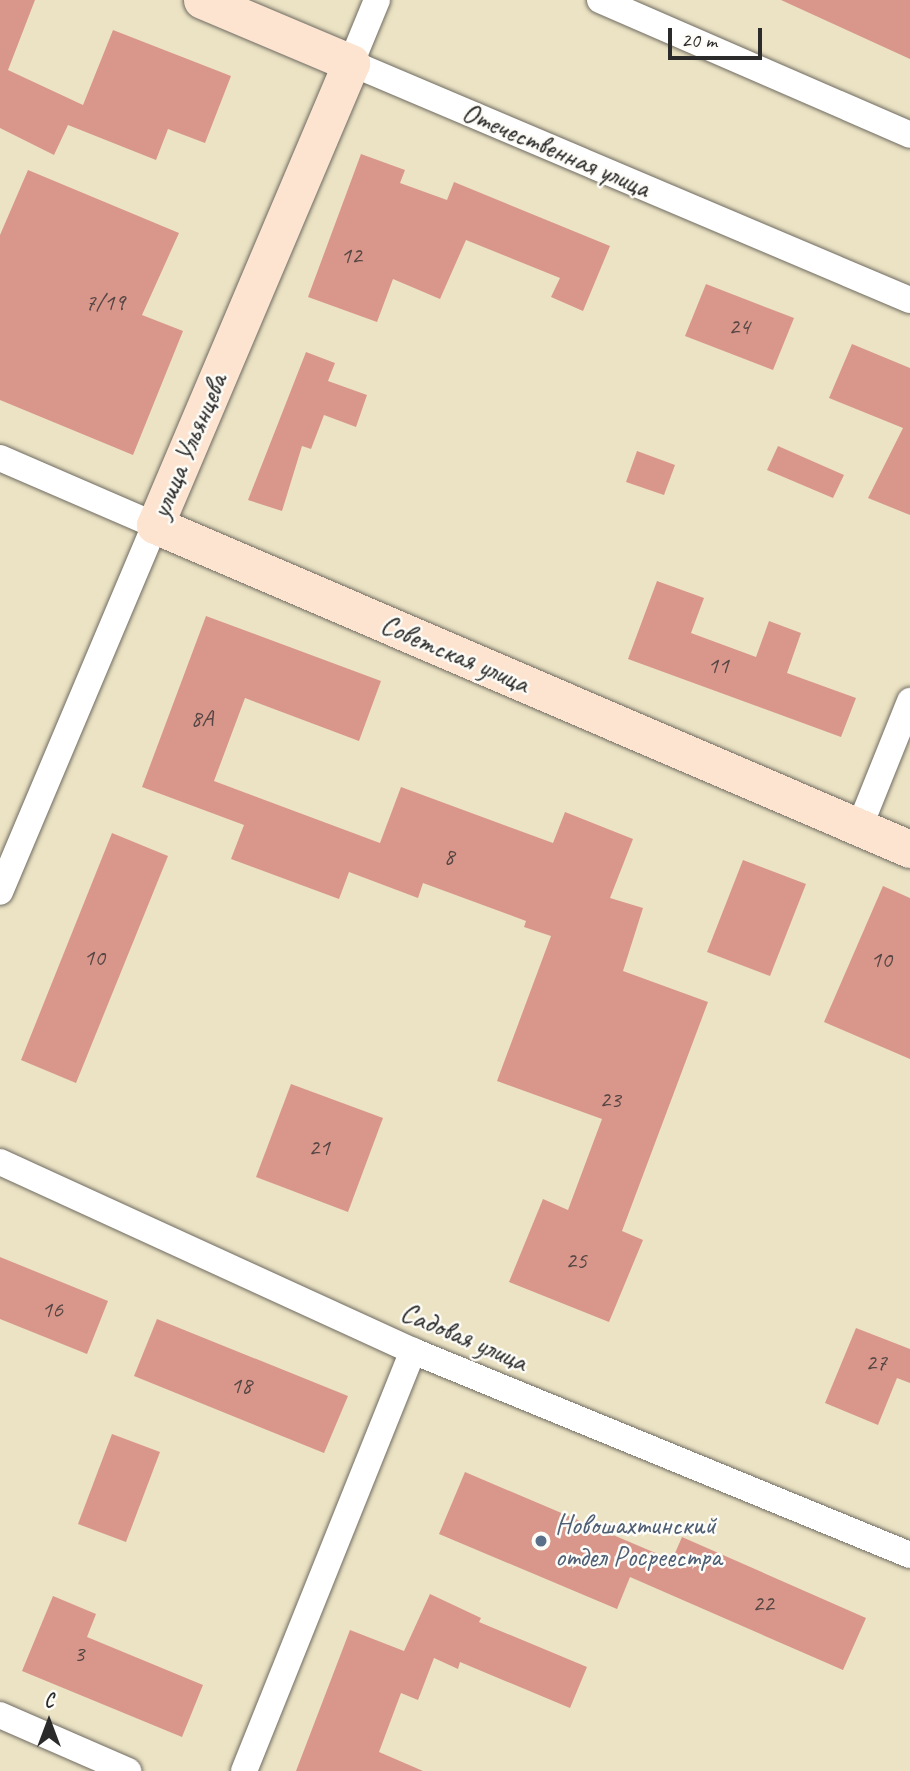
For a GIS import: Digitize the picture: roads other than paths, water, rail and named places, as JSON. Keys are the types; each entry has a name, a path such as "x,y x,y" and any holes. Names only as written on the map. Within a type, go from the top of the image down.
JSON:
{"street":[{"name":"Отечественная улица","path":"202,0 910,300"},
{"name":"улица Ульянцева","path":"0,892 377,0"},
{"path":"600,0 910,135"},
{"name":"Советская улица","path":"0,458 910,849"},
{"path":"859,828 910,701"},
{"name":"Садовая улица","path":"0,1162 413,1351 910,1555"},
{"path":"244,1771 413,1351"},
{"path":"0,1715 128,1771"}],"place":[{"name":"Новошахтинский отдел Росреестра","path":"541,1541"}]}
